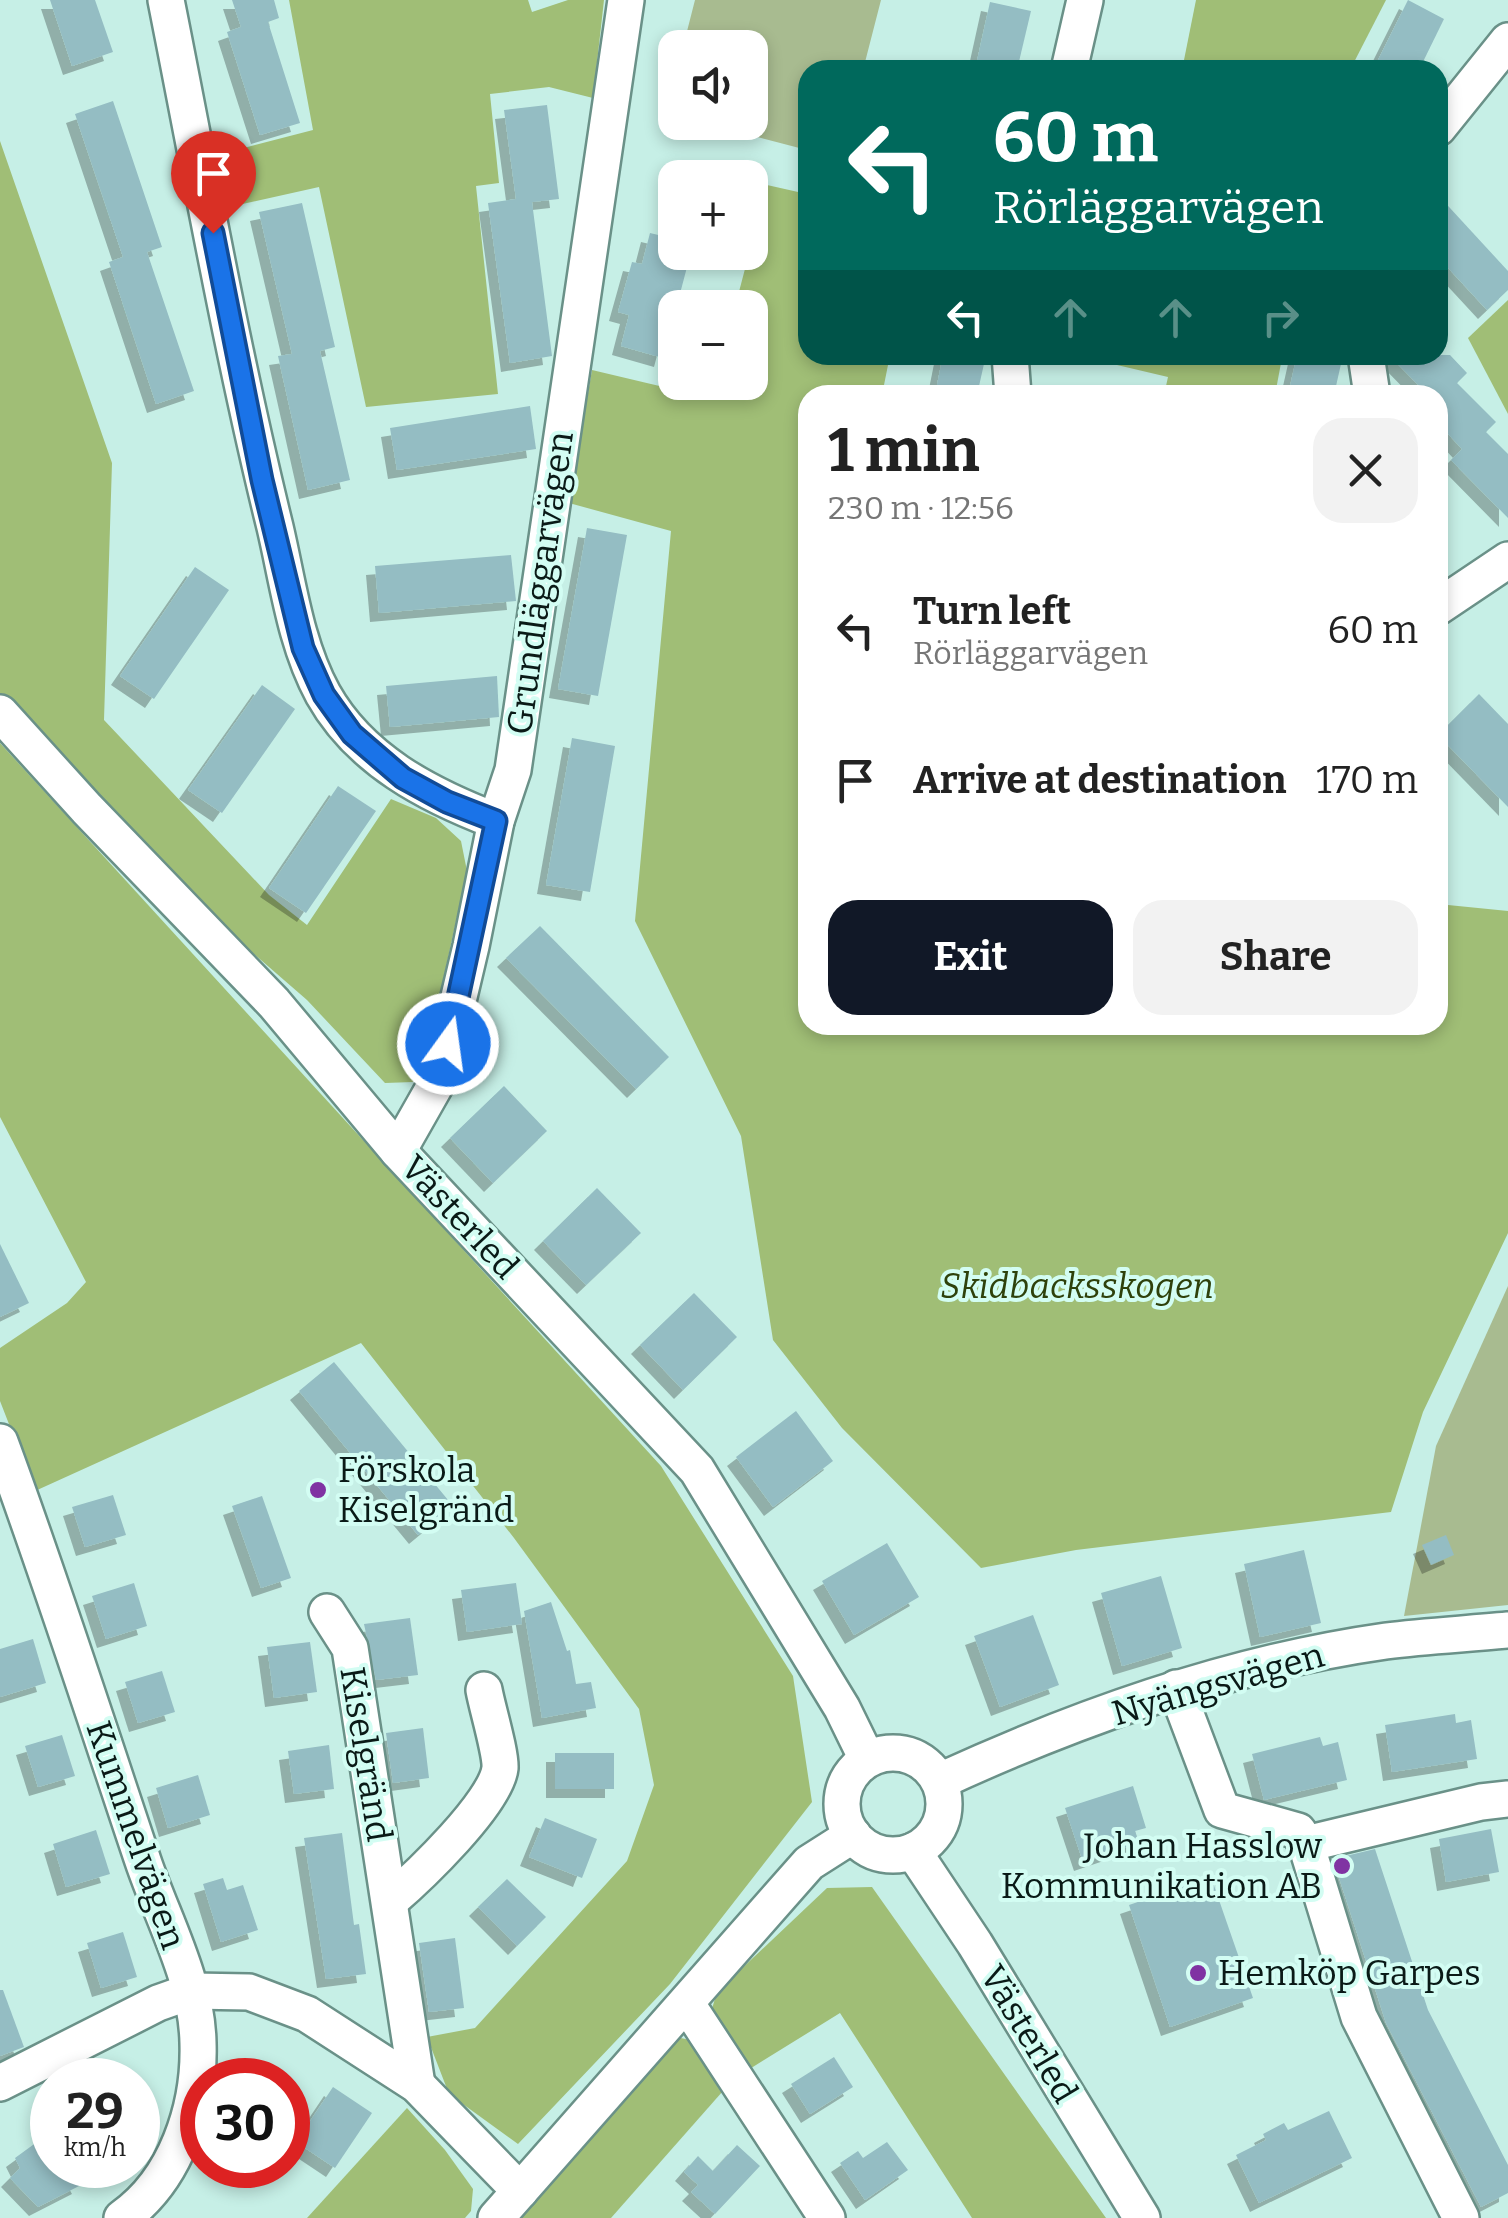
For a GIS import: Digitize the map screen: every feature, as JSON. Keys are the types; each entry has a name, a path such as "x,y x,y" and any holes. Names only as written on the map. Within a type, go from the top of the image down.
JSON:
{"street":[{"path":"166,0 246,413 303,648 324,695 352,734 377,758 403,778 447,802 496,821"},
{"name":"Grundläggarvägen","path":"398,1151 440,1076 472,946 496,821 512,770 626,0"},
{"path":"1071,60 1085,0"},
{"path":"1448,116 1508,41"},
{"path":"1448,600 1508,560"},
{"name":"Västerled","path":"0,713 274,1003 398,1151 698,1470 842,1708 868,1759"},
{"name":"Kummelvägen","path":"0,1442 157,1904 192,1991 198,2043 194,2096 177,2152 153,2188 122,2218"},
{"name":"Kiselgränd","path":"327,1612 350,1648 417,2086"},
{"name":"Nyängsvägen","path":"940,1781 1176,1688 1284,1660 1386,1642 1508,1630"},
{"path":"1176,1688 1222,1810 1298,1831 1306,1844 1360,2017 1461,2218"},
{"name":"Kiselgränd","path":"390,1901 418,1878 484,1802 500,1768 484,1690"},
{"path":"901,1752 924,1762 940,1781 943,1816 936,1833 913,1851 880,1854 853,1835 842,1808 843,1790 854,1770 868,1759 901,1752"},
{"path":"1306,1844 1508,1799"},
{"path":"496,2218 809,1863 853,1835"},
{"name":"Västerled","path":"913,1851 975,1944 1142,2218"},
{"path":"0,2083 158,2003 192,1991 249,1992 307,2014 417,2086 520,2191"},
{"path":"687,2004 827,2218"}],"green space":[{"path":"289,0 528,0 532,12 568,0 604,0 593,98 549,87 490,94 499,183 476,186 498,394 366,407 319,187 229,207 217,155 313,130"},
{"path":"695,0 881,0 866,60 798,60 798,148 768,140 768,30 687,30"},
{"path":"1196,0 1386,0 1355,60 1184,60"},
{"path":"0,141 112,463 104,720 269,895 307,925 391,799 436,818 461,841 467,871 425,1063 413,1082 385,1083 307,1000 87,809 0,719"},
{"name":"Skidbacksskogen","path":"768,185 798,192 798,365 888,365 884,385 798,385 798,1035 1448,1035 1448,905 1508,911 1508,1233 1423,1412 1391,1512 1076,1550 981,1568 842,1428 773,1340 741,1136 635,921 671,531 569,503 592,370 658,386 658,400 768,400 768,290 739,290 745,270 768,270"},
{"path":"1508,300 1508,414 1468,338"},
{"path":"1117,365 1281,365 1277,385 1166,385 1168,377"},
{"path":"0,743 661,1466 793,1676 812,1802 670,1984 518,2144 449,2094 427,2037 475,2028 627,1861 654,1785 639,1709 514,1538 361,1343 35,1491 0,1401 0,1348 67,1303 86,1282 0,1117"},
{"path":"1508,1286 1508,1605 1404,1616 1436,1446"},
{"path":"872,1887 1106,2218 972,2218 840,2013 748,2070 711,2012 717,1992 827,1888"},
{"path":"676,2037 695,2041 730,2083 611,2218 514,2218"},
{"path":"407,2108 473,2189 471,2211 465,2218 307,2218"}],"building":[{"path":"50,0 95,0 113,52 72,66"},
{"path":"232,0 274,0 279,18 268,22 300,123 260,135 227,32 241,27"},
{"path":"1408,0 1444,19 1424,60 1378,60"},
{"path":"990,2 1031,11 1019,60 977,60"},
{"path":"113,101 162,247 147,252 194,391 156,404 109,262 123,257 75,114"},
{"path":"547,105 559,199 532,202 552,356 510,363 488,203 516,199 504,110"},
{"path":"302,203 335,347 320,351 350,480 308,490 278,356 292,354 259,212"},
{"path":"1448,206 1508,271 1508,290 1487,310 1448,268"},
{"path":"650,233 658,235 658,270 686,270 681,290 658,290 658,357 621,346 629,315 618,312 632,262 642,264"},
{"path":"1450,355 1467,373 1457,383 1496,422 1486,432 1508,454 1508,518 1451,460 1462,449 1448,434 1448,385 1418,385 1399,365 1448,365"},
{"path":"941,365 984,365 979,385 937,385"},
{"path":"1295,365 1341,365 1336,385 1290,385"},
{"path":"530,406 536,449 397,470 390,428"},
{"path":"587,528 627,535 598,696 558,689"},
{"path":"511,555 516,601 379,613 375,566"},
{"path":"195,567 229,590 154,699 120,676"},
{"path":"497,676 499,717 390,727 386,686"},
{"path":"262,685 295,709 222,813 188,790"},
{"path":"1479,694 1508,724 1508,807 1448,745 1448,725"},
{"path":"572,738 615,746 590,892 546,885"},
{"path":"338,786 376,811 306,913 269,888"},
{"path":"540,926 669,1057 636,1089 506,958"},
{"path":"504,1086 547,1131 493,1183 450,1138"},
{"path":"597,1188 641,1233 586,1285 543,1241"},
{"path":"0,1244 29,1303 0,1317"},
{"path":"694,1293 737,1337 683,1390 640,1345"},
{"path":"334,1362 453,1506 418,1535 299,1391"},
{"path":"796,1411 833,1461 773,1507 736,1457"},
{"path":"113,1495 126,1535 85,1547 72,1507"},
{"path":"262,1496 291,1578 261,1588 232,1506"},
{"path":"1446,1535 1454,1555 1431,1565 1422,1545"},
{"path":"887,1543 919,1597 854,1635 822,1581"},
{"path":"1304,1550 1321,1623 1260,1637 1244,1564"},
{"path":"1161,1576 1182,1648 1122,1666 1101,1593"},
{"path":"134,1583 147,1626 106,1639 92,1596"},
{"path":"516,1583 522,1624 467,1632 461,1590"},
{"path":"551,1602 567,1651 570,1650 576,1684 591,1682 596,1708 542,1718 524,1611"},
{"path":"1033,1615 1059,1685 1000,1707 974,1636"},
{"path":"410,1618 418,1675 376,1680 364,1624"},
{"path":"33,1639 46,1683 0,1697 0,1649"},
{"path":"310,1642 317,1692 274,1698 267,1647"},
{"path":"162,1671 175,1712 138,1723 125,1682"},
{"path":"1455,1714 1456,1723 1471,1720 1477,1759 1392,1772 1385,1725"},
{"path":"423,1728 429,1778 393,1783 386,1733"},
{"path":"62,1735 75,1776 38,1787 25,1746"},
{"path":"1320,1737 1323,1746 1338,1742 1347,1780 1264,1800 1252,1754"},
{"path":"329,1745 334,1789 294,1794 288,1751"},
{"path":"555,1753 614,1753 614,1789 555,1789"},
{"path":"198,1775 210,1815 168,1828 156,1788"},
{"path":"1133,1786 1146,1828 1135,1831 1139,1843 1083,1862 1065,1808"},
{"path":"545,1818 597,1839 582,1878 529,1857"},
{"path":"1491,1829 1499,1872 1446,1882 1439,1839"},
{"path":"96,1830 110,1874 66,1887 53,1844"},
{"path":"342,1833 354,1925 359,1924 366,1974 326,1979 304,1838"},
{"path":"1375,1849 1428,2010 1508,2165 1508,2193 1481,2207 1386,2023 1333,1859"},
{"name":"Hemköp Garpes","path":"1211,1877 1253,1998 1170,2027 1129,1905"},
{"path":"223,1878 227,1890 243,1885 258,1930 221,1942 203,1884"},
{"path":"507,1879 546,1917 517,1946 478,1907"},
{"path":"123,1932 137,1977 101,1988 87,1943"},
{"path":"455,1938 464,2008 429,2012 419,1943"},
{"path":"0,1990 24,2047 0,2056"},
{"path":"834,2057 853,2087 810,2114 791,2084"},
{"path":"333,2087 372,2113 335,2168 310,2151 310,2121"},
{"path":"1329,2111 1352,2158 1259,2203 1236,2155 1266,2140 1263,2134 1284,2123 1288,2130"},
{"path":"887,2142 908,2170 865,2200 840,2163 858,2151 863,2158"},
{"path":"737,2145 760,2166 715,2214 691,2192 698,2185 684,2172 698,2156 713,2171"},
{"path":"30,2147 30,2188 75,2188 38,2207 10,2178 20,2168 15,2158"}],"place":[{"name":"Förskola Kiselgränd","path":"318,1490"},
{"name":"Johan Hasslow Kommunikation AB","path":"1342,1866"},
{"name":"Hemköp Garpes","path":"1198,1973"}],"route":[{"path":"213,233 262,480 303,648 324,695 352,734 403,778 447,802 496,821 448,1044"}]}
